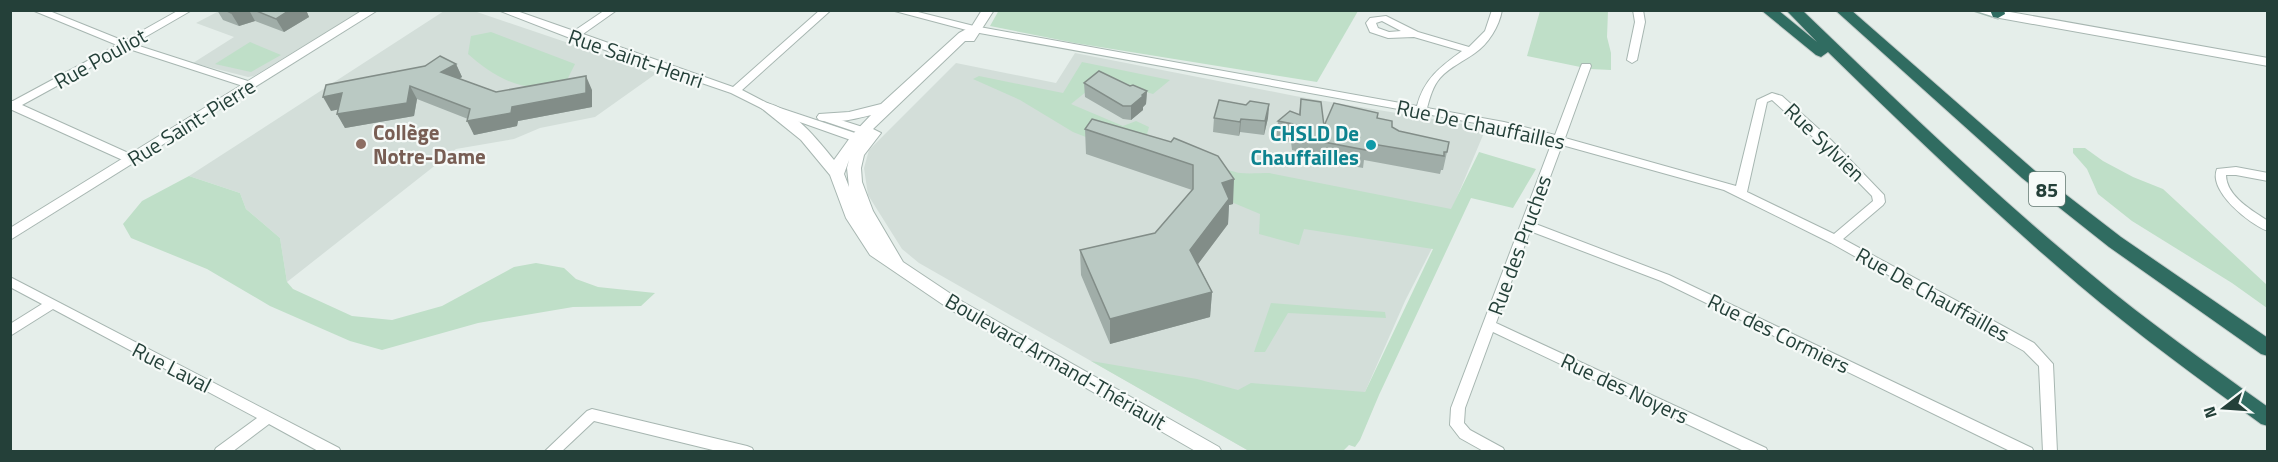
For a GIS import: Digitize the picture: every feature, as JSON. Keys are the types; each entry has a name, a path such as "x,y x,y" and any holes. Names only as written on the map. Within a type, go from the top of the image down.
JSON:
{"highway":[{"path":"1767,10 1876,100 1980,195 2073,270"},
{"name":"85","path":"1793,10 1939,149 2073,270 2170,346 2268,418"},
{"name":"85","path":"1843,10 1978,132 2061,201 2166,279 2268,349"}],"main road":[{"path":"1979,10 1998,12"}],"street":[{"path":"37,10 191,69 250,85"},
{"name":"Rue Pouliot","path":"12,105 187,10"},
{"name":"Rue Saint-Pierre","path":"10,235 372,10"},
{"name":"Rue Saint-Henri","path":"503,10 735,91 767,107 865,136"},
{"path":"574,36 612,10"},
{"path":"735,91 826,10"},
{"name":"Rue De Chauffailles","path":"896,10 974,28 1504,125 1741,192 1835,240 2029,347 2046,364 2050,452"},
{"name":"Boulevard Armand-Thériault","path":"988,10 969,38 839,162 837,174 846,203 863,236 875,251 900,269 957,306 1213,452"},
{"path":"1421,110 1424,97 1438,74 1472,51 1491,27 1497,10"},
{"path":"1632,60 1631,51 1640,25 1641,16 1638,10"},
{"path":"2029,10 2231,55"},
{"path":"1998,12 2268,62"},
{"name":"Boulevard Armand-Thériault","path":"900,269 867,215 854,179 853,167 856,155 865,136 886,107 974,28"},
{"path":"1414,34 1472,51"},
{"name":"Rue des Pruches","path":"1498,452 1465,434 1457,424 1458,408 1586,66"},
{"name":"Rue Saint-Henri","path":"735,91 754,94 824,117 865,136"},
{"name":"Rue Sylvien","path":"1741,192 1762,100 1772,96 1778,98 1827,143 1878,195 1879,202 1873,209 1835,240"},
{"path":"12,105 131,159"},
{"path":"767,107 795,123 813,142 837,174"},
{"path":"824,117 849,116 886,107"},
{"path":"2268,177 2229,170 2221,172 2219,179 2223,189 2238,204 2268,227"},
{"name":"Rue des Cormiers","path":"1526,225 1665,278 2027,452"},
{"name":"Rue Laval","path":"10,282 334,452"},
{"path":"10,331 51,304"},
{"name":"Rue des Noyers","path":"1489,325 1761,452"},
{"path":"551,452 592,416 747,452"},
{"path":"220,452 268,417"}],"shaded area":[{"path":"219,11 361,11 254,76 248,77 193,63 234,37 196,23"},
{"name":"Collège Notre-Dame","path":"444,11 474,11 657,73 595,117 540,128 514,139 456,149 287,282 280,238 246,209 240,193 189,176"},
{"path":"1075,53 1295,96 1486,128 1452,209 1405,301 1365,392 1350,443 1342,451 1249,451 919,263 902,249 868,195 864,168 869,150 956,63 1056,83"}],"green space":[{"path":"999,10 1358,11 1317,82 1075,43 990,26"},
{"path":"1540,11 1608,11 1607,37 1611,53 1611,70 1590,69 1527,56"},
{"path":"491,32 575,64 567,80 529,87 510,82 492,72 468,54 471,36"},
{"path":"250,42 281,55 251,72 215,64"},
{"path":"1082,62 1170,80 1153,94 1102,79 1071,104 1123,126 1136,121 1149,127 1147,134 1163,144 1240,173 1269,173 1451,209 1479,152 1536,169 1513,208 1471,198 1355,447 1349,445 1342,452 1249,451 1091,361 1197,379 1238,390 1251,383 1365,392 1433,249 1304,229 1299,245 1259,234 1260,214 1229,201 1225,180 1104,136 1096,141 1073,132 1020,100 973,79 979,76 1063,93"},
{"path":"2073,148 2085,148 2103,161 2133,177 2163,189 2267,285 2267,308 2232,283 2132,221 2098,194 2087,169 2073,153"},
{"path":"189,176 240,193 246,209 280,238 287,282 293,289 352,316 392,320 442,306 514,267 536,263 564,268 576,279 598,287 655,293 641,306 573,307 478,323 382,350 350,341 270,306 207,269 131,238 123,224 142,201"},
{"path":"1271,303 1385,312 1386,318 1288,313 1265,352 1254,352"}],"building":[{"path":"254,10 290,10 276,19"},
{"path":"440,56 456,64 441,72 496,92 586,76 586,93 512,107 511,113 467,121 470,109 410,86 407,103 337,114 342,93 323,97 326,85 425,66"},
{"path":"1099,71 1130,86 1133,85 1147,91 1131,106 1123,106 1084,83"},
{"path":"1301,99 1321,102 1324,126 1334,103 1378,113 1377,118 1392,121 1392,127 1399,131 1449,142 1447,152 1444,152 1444,156 1367,143 1366,150 1297,137 1298,133 1294,132 1293,124 1278,121 1290,111 1300,115"},
{"path":"1219,100 1246,105 1250,101 1269,104 1265,121 1241,119 1240,122 1214,118"},
{"path":"1092,119 1171,142 1174,138 1218,156 1234,179 1222,183 1229,199 1190,250 1212,292 1110,319 1080,250 1155,233 1193,189 1193,165 1085,129"}],"place":[{"name":"Collège Notre-Dame","path":"361,144"},
{"name":"CHSLD De Chauffailles","path":"1371,145"}]}
